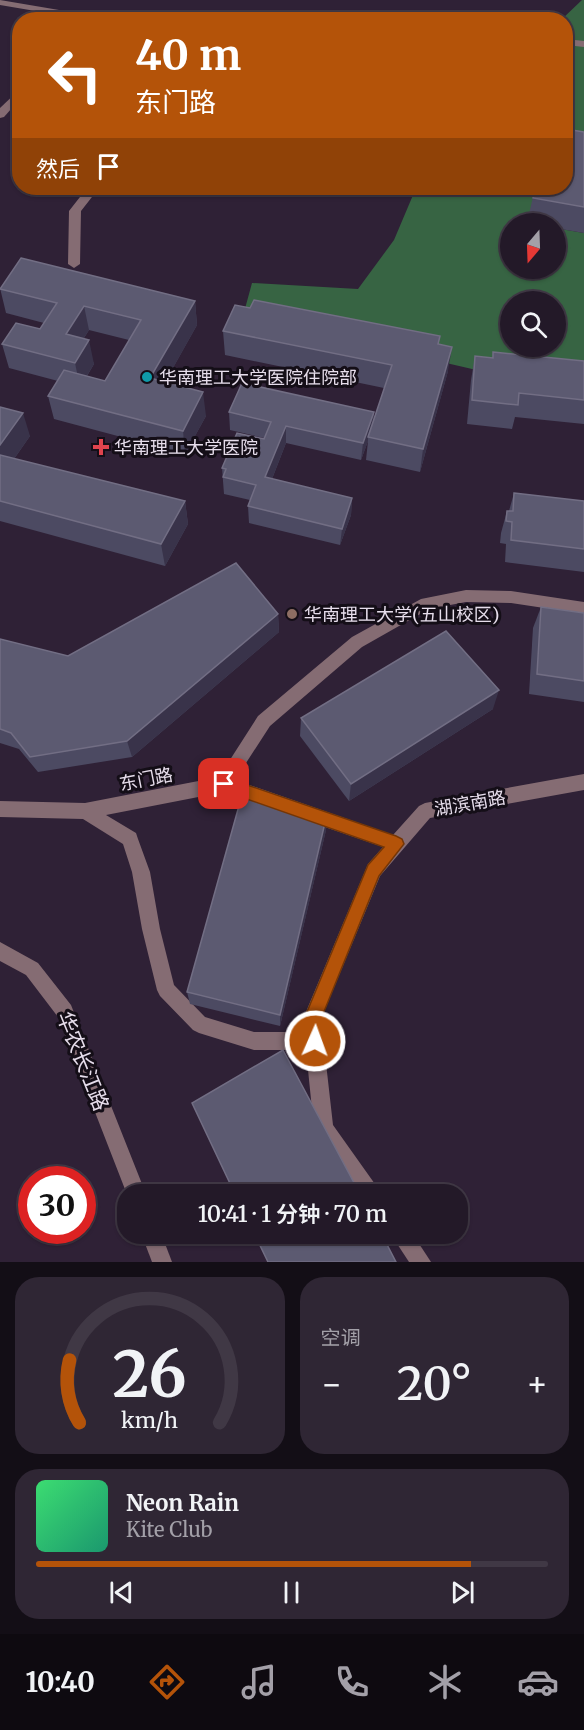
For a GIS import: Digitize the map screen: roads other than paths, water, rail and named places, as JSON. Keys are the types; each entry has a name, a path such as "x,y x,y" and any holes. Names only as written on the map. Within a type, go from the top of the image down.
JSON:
{"street":[{"path":"0,2 56,12"},
{"path":"0,115 12,101"},
{"path":"74,264 75,211 88,195"},
{"path":"396,844 224,784 264,722 357,642 426,603 466,596 511,597 584,608"},
{"name":"湖滨南路","path":"365,1184 324,1129 312,1019 374,870 425,811 584,782"},
{"name":"东门路","path":"0,809 85,811 224,784"},
{"path":"85,811 130,839 141,872 151,929 166,990 199,1024 254,1041 315,1041"},
{"name":"华农长江路","path":"0,951 32,969 65,1011 132,1184"},
{"path":"155,1244 162,1262"},
{"path":"408,1244 421,1262"}],"place":[{"name":"华南理工大学医院住院部","path":"147,377"},
{"name":"华南理工大学医院","path":"101,447"},
{"name":"华南理工大学(五山校区)","path":"292,614"}]}
